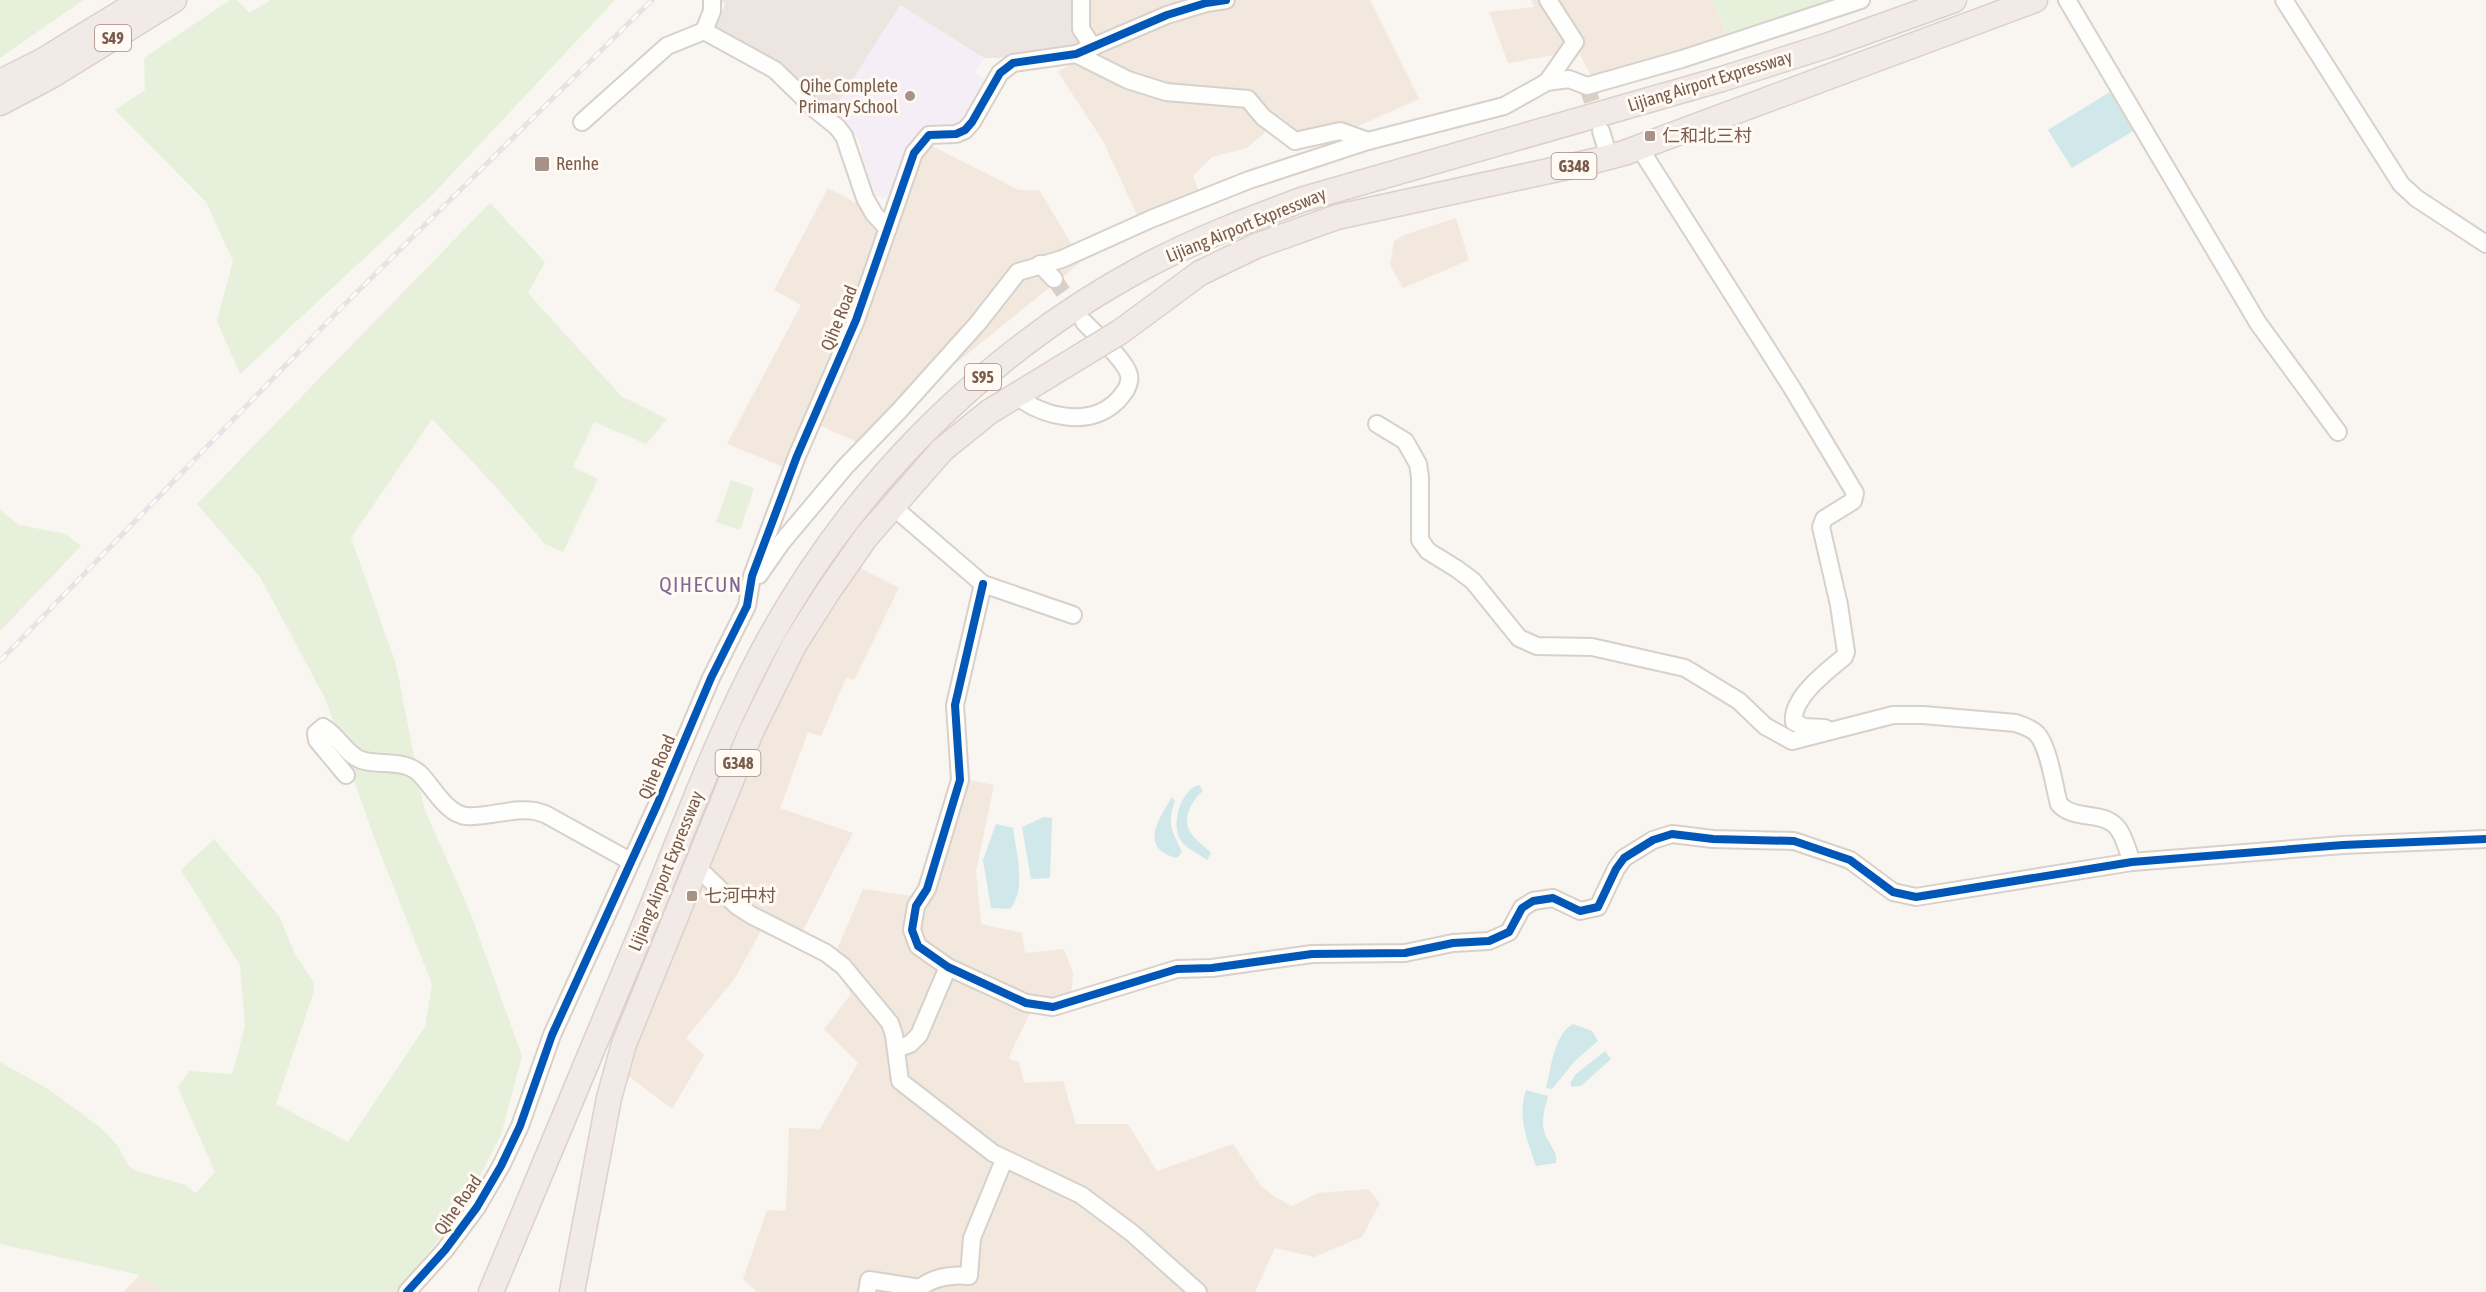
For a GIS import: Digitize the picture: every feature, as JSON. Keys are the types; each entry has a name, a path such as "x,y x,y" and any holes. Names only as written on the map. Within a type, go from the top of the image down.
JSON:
{"highway":[{"name":"S49","path":"0,82 42,61 142,0"},
{"name":"S49","path":"0,104 51,76 174,0"},
{"name":"Lijiang Airport Expressway","path":"474,1292 703,740 752,639 789,574 847,495 899,436 960,377 1022,326 1090,280 1164,239 1217,215 1299,184 1718,64 1909,0"},
{"name":"Lijiang Airport Expressway","path":"491,1292 717,747 765,646 813,567 859,505 910,447 986,375 1038,333 1098,293 1171,253 1253,218 1304,199 1776,62 1954,0"},
{"name":"G348","path":"572,1292 618,1062 633,1016 751,732 794,645 846,565 892,506 927,466 958,436 1015,395 1120,332 1200,273 1237,254 1337,218 1610,157 2035,0"}],"street":[{"path":"582,122 667,46 704,31 712,11 712,0"},
{"path":"1081,0 1081,29 1093,47"},
{"path":"1076,54 1167,15 1206,3 1226,0"},
{"path":"1547,82 1575,42 1548,0"},
{"path":"750,588 782,542 813,504 990,309 1013,276 1040,264 1062,259 1151,219 1249,180 1368,141 1504,106 1547,82 1569,79 1587,86 1692,56 1861,0"},
{"path":"2067,0 2258,323 2338,432"},
{"path":"2284,0 2401,184 2416,198 2486,244"},
{"path":"704,31 775,70 837,127 844,136 865,198 874,214 888,229"},
{"path":"1076,54 1128,80 1166,93 1248,99 1263,117 1295,141 1340,131 1368,141"},
{"name":"Qihe Road","path":"407,1292 460,1230 501,1166 530,1102 552,1035 711,678 747,606 752,576 797,456 856,320 914,153 929,135 956,134 965,130 1000,73 1013,63 1076,54"},
{"path":"1601,131 1610,157"},
{"path":"1639,147 1792,388 1855,493 1853,501 1824,519 1821,527 1839,605 1846,652 1844,657 1811,684 1796,709 1793,720 1804,727 1838,729"},
{"path":"1040,264 1054,279"},
{"path":"1015,395 1043,412 1075,417 1102,411 1120,397 1128,384 1127,369 1084,322"},
{"path":"1377,424 1405,441 1418,464 1420,540 1428,551 1457,568 1473,581 1519,638 1537,646 1592,647 1685,668 1739,701 1765,726 1788,740 1798,740 1893,715 1923,714 2016,723 2025,726 2034,731 2042,742 2061,806 2075,815 2104,818 2110,821 2119,830 2132,862"},
{"path":"892,506 984,584 1074,615"},
{"path":"984,584 955,705 960,780 927,889 916,906 912,930 918,946 948,967 1026,1003 1053,1007 1177,969 1212,968 1312,954 1405,953 1453,943 1489,941 1509,932 1522,908 1533,901 1553,898 1580,911 1598,907 1616,868 1624,858 1653,840 1672,834 1713,839 1794,841 1850,860 1893,892 1916,897 2132,862 2343,845 2486,839"},
{"path":"346,775 317,740 316,733 320,728 323,727 331,732 347,750 360,760 407,766 416,771 450,808 462,815 535,811 545,814 630,861"},
{"path":"696,866 737,906 836,960 885,1016 893,1030 900,1081 969,1136 1004,1160 1081,1195 1132,1233 1198,1292"},
{"path":"896,1048 910,1044 919,1035 948,967"},
{"path":"867,1292 869,1280 920,1288 927,1282 937,1279 957,1275 969,1276 972,1238 1004,1160"}],"shaded area":[{"path":"721,0 1073,0 1079,43 1000,58 984,58 900,6 833,111 818,104 767,60 715,26 725,5"},
{"path":"1073,0 1370,0 1419,99 1334,137 1294,148 1269,129 1247,148 1212,157 1193,176 1200,194 1139,219 1103,141 1058,72 1079,59"},
{"path":"1531,0 1712,0 1733,48 1599,90 1578,51 1508,63 1489,12 1534,7"},
{"name":"Qihe Complete Primary School","path":"900,5 984,58 974,73 986,81 958,128 927,129 894,199 870,195 859,140 833,111"},
{"path":"926,143 1019,190 1039,190 1082,261 954,365 870,448 819,425 796,472 727,444 801,305 774,290 828,188 894,223"},
{"path":"1456,218 1469,260 1403,288 1390,265 1394,241 1404,235"},
{"path":"854,565 899,588 854,680 846,678 821,736 808,732 780,808 853,833 796,944 763,927 735,978 686,1038 704,1055 672,1109 622,1071 761,724"},
{"path":"959,778 994,785 976,871 981,924 1022,933 1025,953 1064,949 1073,973 1070,1011 1030,1013 1008,1059 1019,1062 1024,1083 1063,1081 1076,1124 1128,1124 1157,1171 1233,1144 1261,1186 1292,1206 1318,1193 1368,1189 1380,1203 1362,1237 1314,1257 1275,1248 1255,1292 757,1292 743,1279 767,1210 786,1211 789,1128 820,1129 858,1063 824,1029 851,994 831,963 863,889 913,896"},
{"path":"140,1275 162,1292 123,1292"}],"green space":[{"path":"0,0 83,0 0,58"},
{"path":"230,0 237,0 249,13 271,0 615,0 434,193 240,374 217,321 233,261 206,202 115,110 145,90 144,58"},
{"path":"1712,0 1839,0 1729,37"},
{"path":"490,203 545,262 528,293 621,396 667,419 646,444 594,422 573,467 598,479 563,552 545,544 497,488 432,419 351,538 396,664 424,808 470,912 522,1056 501,1135 461,1212 396,1292 162,1292 140,1275 0,1244 0,1062 48,1089 101,1128 117,1145 129,1166 136,1171 183,1184 196,1193 215,1172 178,1088 189,1071 232,1074 245,1026 240,965 181,870 214,839 279,916 295,954 313,981 312,997 276,1104 348,1142 425,1027 432,984 375,840 325,698 260,577 197,504"},
{"path":"731,480 754,488 740,530 716,522"},
{"path":"0,510 19,525 66,534 81,546 0,631"}],"water":[{"path":"2110,92 2133,131 2072,168 2048,130"},
{"path":"1199,785 1203,791 1189,810 1187,822 1193,836 1211,853 1207,860 1182,842 1177,833 1179,808 1187,793"},
{"path":"1172,797 1175,801 1171,823 1182,852 1177,858 1165,853 1158,847 1155,840 1158,823"},
{"path":"1044,817 1052,818 1050,878 1031,879 1022,827"},
{"path":"996,824 1013,828 1019,881 1015,901 1010,909 991,908 983,860"},
{"path":"1573,1024 1592,1031 1598,1041 1575,1061 1552,1089 1546,1088 1557,1044 1561,1036"},
{"path":"1605,1051 1611,1059 1581,1086 1572,1087 1570,1083 1576,1074"},
{"path":"1526,1090 1548,1096 1543,1127 1556,1155 1556,1163 1536,1166 1523,1119 1523,1100"}],"tunnel":[{"path":"1587,86 1599,124"},
{"path":"1054,279 1080,316"}],"railway":[{"path":"0,661 341,308 652,0"}],"cycle path":[{"path":"407,1292 445,1250 477,1207 501,1166 520,1126 552,1035 657,805 711,678 747,606 752,576 797,456 856,320 914,153 929,135 956,134 965,130 1000,73 1013,63 1076,54 1167,15 1206,3 1226,0"},
{"path":"983,584 955,705 960,780 927,889 916,906 912,930 918,946 948,967 1026,1003 1053,1007 1177,969 1212,968 1312,954 1405,953 1453,943 1489,941 1509,932 1522,908 1533,901 1553,898 1580,911 1598,907 1616,869 1624,858 1653,840 1672,834 1713,839 1794,841 1850,860 1893,892 1916,897 2132,862 2343,845 2486,839"}],"place":[{"name":"Qihe Complete Primary School","path":"910,96"},
{"name":"仁和北三村","path":"1650,136"},
{"name":"Renhe","path":"542,164"},
{"name":"七河中村","path":"692,896"}],"district":[{"name":"QIHECUN","path":"701,585"}]}
